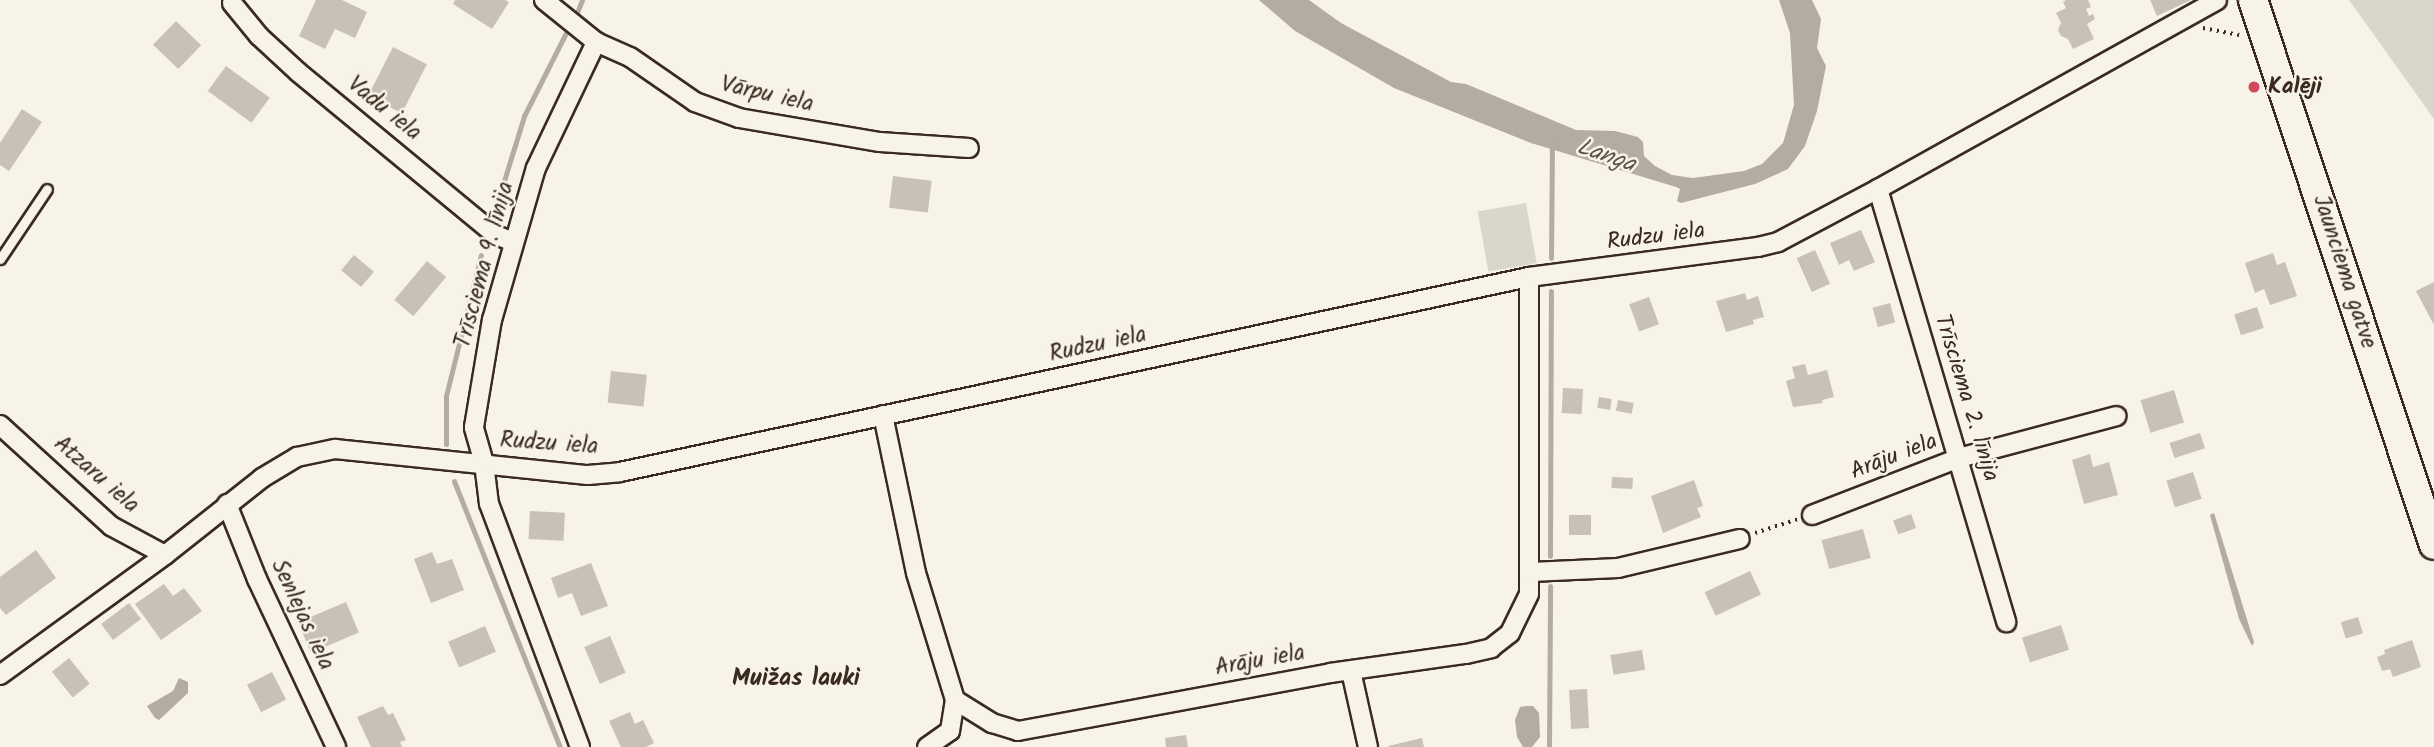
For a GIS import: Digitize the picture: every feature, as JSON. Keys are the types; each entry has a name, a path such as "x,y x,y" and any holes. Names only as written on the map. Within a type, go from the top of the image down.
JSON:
{"main road":[{"name":"Jaunciema gatve","path":"2253,0 2434,545"}],"street":[{"name":"Vārpu iela","path":"544,0 596,42 630,57 695,103 739,118 880,142 969,148"},
{"name":"Rudzu iela","path":"0,675 165,555 227,504 297,457 335,449 588,475 620,472 1529,277 1758,247 1778,242 1878,189 2217,0"},
{"name":"Vadu iela","path":"232,3 259,36 298,72 496,235 513,242"},
{"name":"Trīsciema 9. līnija","path":"580,747 521,596 489,504 484,463 474,427 492,320 536,168 596,42"},
{"name":"Trīsciema 2. līnija","path":"1878,189 2006,622"},
{"name":"Arāju iela","path":"956,700 992,723 1018,731 1491,648 1510,633 1522,615 1529,594 1529,277"},
{"path":"883,415 916,573 956,700 950,730 927,747"},
{"name":"Arāju iela","path":"1812,515 1959,458 2117,416"},
{"name":"Atzaru iela","path":"0,425 111,526 165,555"},
{"name":"Senlejas iela","path":"227,504 257,579 335,747"},
{"path":"1531,572 1618,568 1740,538"},
{"path":"1351,671 1368,747"}],"lane":[{"path":"0,259 47,189"}],"path":[{"path":"2186,17 2202,28 2239,35"},
{"path":"1740,538 1812,515"}],"shaded area":[{"path":"2349,0 2434,0 2434,119"},
{"path":"1526,203 1537,263 1488,272 1478,212"}],"water":[{"name":"Langa","path":"1259,0 1309,0 1341,23 1451,82 1466,84 1576,130 1615,131 1638,137 1643,142 1644,156 1655,166 1672,175 1693,178 1744,171 1762,164 1783,143 1794,105 1790,33 1779,0 1812,0 1821,19 1817,48 1826,66 1817,111 1805,146 1788,169 1755,184 1681,203 1677,201 1680,189 1676,187 1531,143 1394,88 1295,31"},
{"path":"2214,513 2254,642 2252,646 2239,619 2210,515"},
{"path":"179,678 188,682 188,693 159,720 155,718 147,706 173,691"},
{"path":"1533,706 1539,713 1540,737 1532,747 1523,747 1517,737 1515,720 1520,707"}],"building":[{"path":"316,0 342,0 367,12 355,38 335,29 325,49 299,36"},
{"path":"455,0 509,2 492,29 453,4"},
{"path":"2088,0 2091,7 2086,9 2089,16 2093,14 2095,19 2087,24 2094,39 2073,49 2068,39 2061,36 2058,30 2061,23 2056,13 2066,8 2063,2"},
{"path":"2150,0 2191,0 2157,16"},
{"path":"176,21 201,45 178,69 153,45"},
{"path":"393,47 427,64 402,113 368,96"},
{"path":"226,66 270,98 251,123 208,91"},
{"path":"22,109 42,122 9,171 0,165 0,143"},
{"path":"893,176 932,181 928,213 889,208"},
{"path":"1861,230 1875,262 1854,271 1849,260 1839,265 1830,243"},
{"path":"1815,250 1830,284 1812,292 1797,258"},
{"path":"2273,253 2277,265 2285,262 2297,296 2270,305 2264,289 2255,293 2245,263"},
{"path":"354,255 374,272 361,287 341,270"},
{"path":"427,261 446,277 413,316 394,300"},
{"path":"2434,282 2434,325 2416,291"},
{"path":"1745,293 1747,300 1758,296 1764,317 1753,320 1754,324 1726,332 1716,301"},
{"path":"1649,297 1659,324 1639,331 1629,304"},
{"path":"1890,303 1895,322 1878,327 1873,308"},
{"path":"2257,307 2264,328 2241,335 2234,314"},
{"path":"1805,364 1808,375 1827,370 1834,397 1822,400 1823,403 1793,407 1786,381 1795,378 1792,367"},
{"path":"611,371 647,375 643,407 608,403"},
{"path":"1563,388 1583,389 1582,414 1562,413"},
{"path":"2174,390 2184,423 2150,433 2141,400"},
{"path":"1599,397 1612,399 1610,410 1597,408"},
{"path":"1618,400 1634,403 1632,414 1616,411"},
{"path":"2200,433 2205,448 2175,458 2170,443"},
{"path":"2090,454 2093,467 2109,462 2118,495 2084,504 2072,460"},
{"path":"2193,472 2202,499 2175,507 2166,481"},
{"path":"1612,477 1633,478 1632,489 1611,488"},
{"path":"1694,480 1703,506 1697,508 1701,517 1663,533 1651,496"},
{"path":"530,511 565,513 563,541 529,539"},
{"path":"1911,514 1916,528 1898,535 1893,520"},
{"path":"1569,515 1591,515 1591,535 1569,535"},
{"path":"1863,529 1871,558 1829,569 1821,540"},
{"path":"36,550 56,578 6,615 0,608 0,577"},
{"path":"432,552 437,564 452,559 464,590 431,603 414,559"},
{"path":"591,563 608,606 581,616 572,593 558,598 551,578"},
{"path":"1750,571 1761,595 1716,616 1705,592"},
{"path":"164,584 173,596 184,588 202,611 161,640 135,604"},
{"path":"346,602 359,632 311,653 298,622"},
{"path":"129,603 141,619 113,640 101,624"},
{"path":"2358,617 2363,633 2346,639 2341,622"},
{"path":"2061,625 2069,650 2030,662 2022,638"},
{"path":"485,626 496,652 459,667 448,642"},
{"path":"610,636 626,673 600,684 584,647"},
{"path":"2412,640 2421,667 2393,677 2390,669 2382,671 2377,657 2385,654 2384,650"},
{"path":"1642,650 1645,670 1614,675 1610,655"},
{"path":"69,658 90,684 73,697 52,672"},
{"path":"272,672 286,700 261,712 247,685"},
{"path":"1587,689 1589,728 1571,729 1569,690"},
{"path":"383,706 388,715 393,713 406,740 400,742 402,747 371,747 357,717"},
{"path":"630,712 635,724 643,720 654,743 646,747 621,747 609,721"},
{"path":"1186,735 1188,747 1166,747 1165,738"},
{"path":"1422,738 1424,747 1388,746"}],"waterway":[{"path":"576,15 582,0"},
{"path":"490,226 524,116 567,31"},
{"path":"1551,258 1552,143"},
{"path":"446,444 446,396 481,255"},
{"path":"1550,556 1551,291"},
{"path":"454,481 560,747"},
{"path":"1549,747 1550,586"}],"place":[{"name":"Kalēji","path":"2254,87"}],"district":[{"name":"Muižas lauki","path":"796,679"}]}
